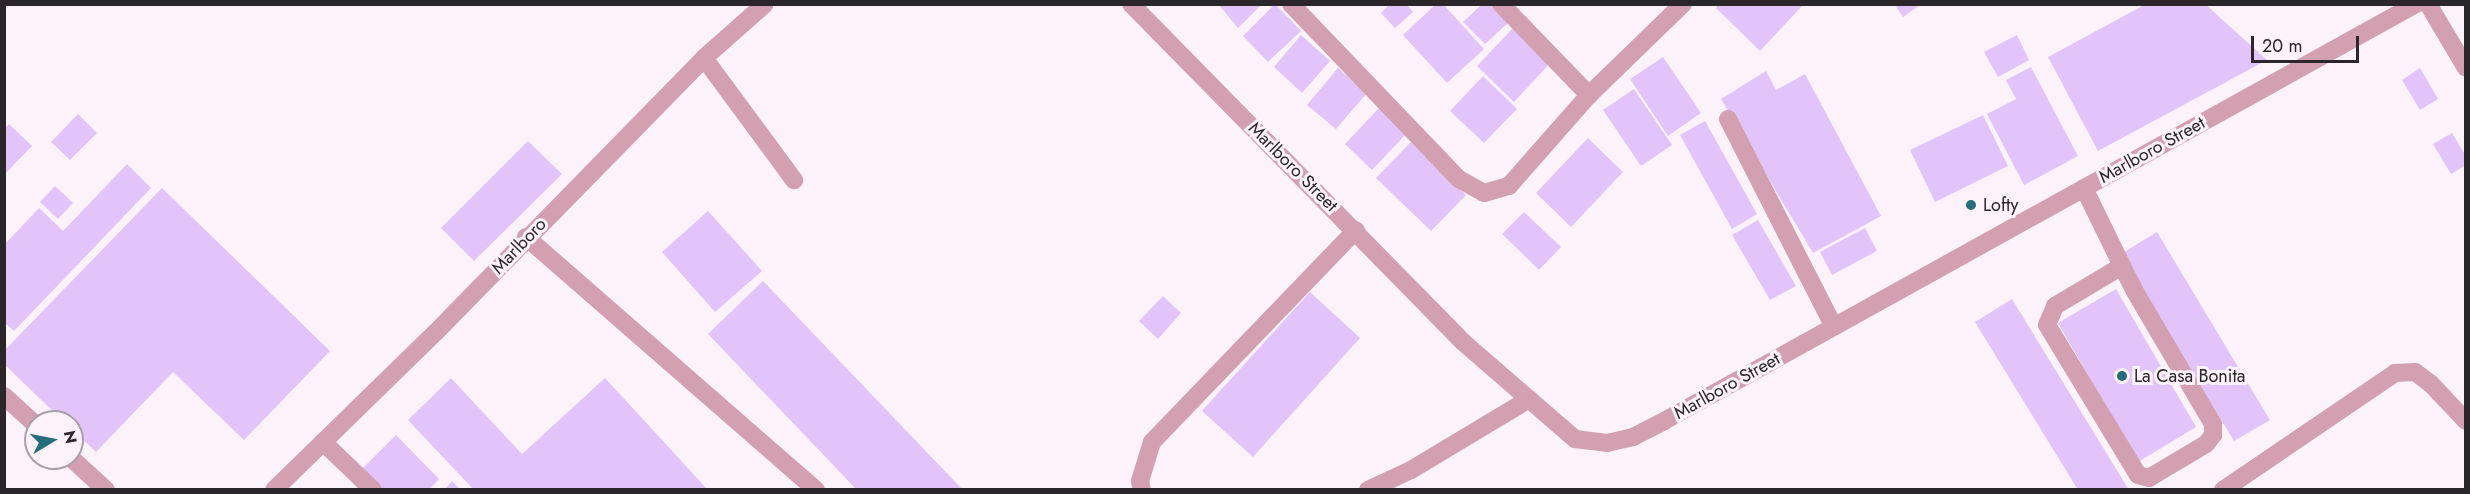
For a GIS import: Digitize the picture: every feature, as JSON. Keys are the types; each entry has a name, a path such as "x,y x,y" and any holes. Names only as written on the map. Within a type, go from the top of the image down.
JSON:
{"street":[{"name":"Marlboro","path":"274,489 704,58 765,4"},
{"name":"Marlboro Street","path":"1131,4 1356,230 1463,342 1575,439 1607,443 1643,431 2416,4"},
{"path":"1292,4 1459,179 1484,193 1509,186 1589,95 1683,4"},
{"path":"1501,4 1589,95"},
{"path":"2428,4 2466,68"},
{"path":"704,58 794,180"},
{"path":"1728,119 1834,327"},
{"path":"2084,188 2122,266 2213,424 2213,435 2206,444 2148,478 2138,475 2047,325 2055,306 2122,266"},
{"path":"1142,489 1140,481 1152,442 1356,230"},
{"path":"526,237 816,489"},
{"path":"2223,489 2395,373 2415,372 2466,421"},
{"path":"4,396 24,414"},
{"path":"1368,489 1411,470 1529,399"},
{"path":"323,442 373,489"},
{"path":"84,470 106,489"}],"building":[{"path":"1218,4 1262,4 1238,28"},
{"path":"1275,4 1301,31 1268,62 1243,36"},
{"path":"1390,4 1406,4 1413,12 1395,28 1381,13"},
{"path":"1436,4 1443,4 1484,49 1447,83 1403,35"},
{"path":"1482,4 1491,4 1508,23 1485,44 1463,22"},
{"path":"1719,4 1804,4 1760,51 1716,8"},
{"path":"2146,4 2205,4 2267,60 2098,151 2048,57"},
{"path":"1895,5 1920,5 1903,17"},
{"path":"1513,28 1550,63 1514,102 1477,66"},
{"path":"1301,35 1330,61 1302,93 1274,67"},
{"path":"2017,35 2029,60 1998,77 1984,52"},
{"path":"1663,57 1701,113 1668,136 1630,79"},
{"path":"2031,67 2078,156 2024,185 1987,114 2016,99 2006,80"},
{"path":"1338,68 1367,93 1336,129 1307,105"},
{"path":"2420,68 2438,99 2420,110 2402,80"},
{"path":"1766,71 1776,90 1805,74 1881,216 1813,253 1721,99"},
{"path":"1483,76 1517,109 1484,143 1450,111"},
{"path":"1634,89 1672,145 1641,166 1603,110"},
{"path":"1380,107 1407,133 1372,170 1345,144"},
{"path":"78,114 97,133 70,160 51,142"},
{"path":"1983,115 2008,166 1935,202 1910,150"},
{"path":"1705,121 1757,214 1732,229 1680,135"},
{"path":"9,124 32,146 4,175 4,129"},
{"path":"2452,133 2466,156 2466,165 2451,174 2433,144"},
{"path":"1588,138 1623,172 1571,227 1536,193"},
{"path":"528,141 562,174 474,261 441,228"},
{"path":"1411,142 1466,195 1431,231 1376,178"},
{"path":"127,164 151,188 14,331 5,323 5,244 39,208 63,231"},
{"path":"55,186 73,203 58,219 40,202"},
{"path":"162,188 330,351 244,440 173,372 96,452 84,440 84,410 52,410 4,364 4,351"},
{"path":"708,211 762,271 715,312 662,252"},
{"path":"1524,212 1561,247 1539,270 1502,234"},
{"path":"1758,220 1796,286 1770,300 1732,235"},
{"path":"1865,228 1877,251 1832,275 1820,252"},
{"path":"2157,232 2270,420 2234,441 2121,254"},
{"path":"763,281 963,490 857,490 708,334"},
{"path":"2116,289 2196,427 2138,462 2058,323"},
{"path":"1310,292 1360,338 1253,457 1202,411"},
{"path":"1163,296 1181,313 1158,339 1139,321"},
{"path":"2012,299 2129,490 2078,490 1975,322"},
{"path":"451,378 522,454 605,378 708,490 474,490 408,420"},
{"path":"396,435 439,479 429,490 382,490 362,469"},
{"path":"452,481 461,490 444,490"}],"place":[{"name":"Lofty","path":"1971,205"},
{"name":"La Casa Bonita","path":"2122,376"}]}
